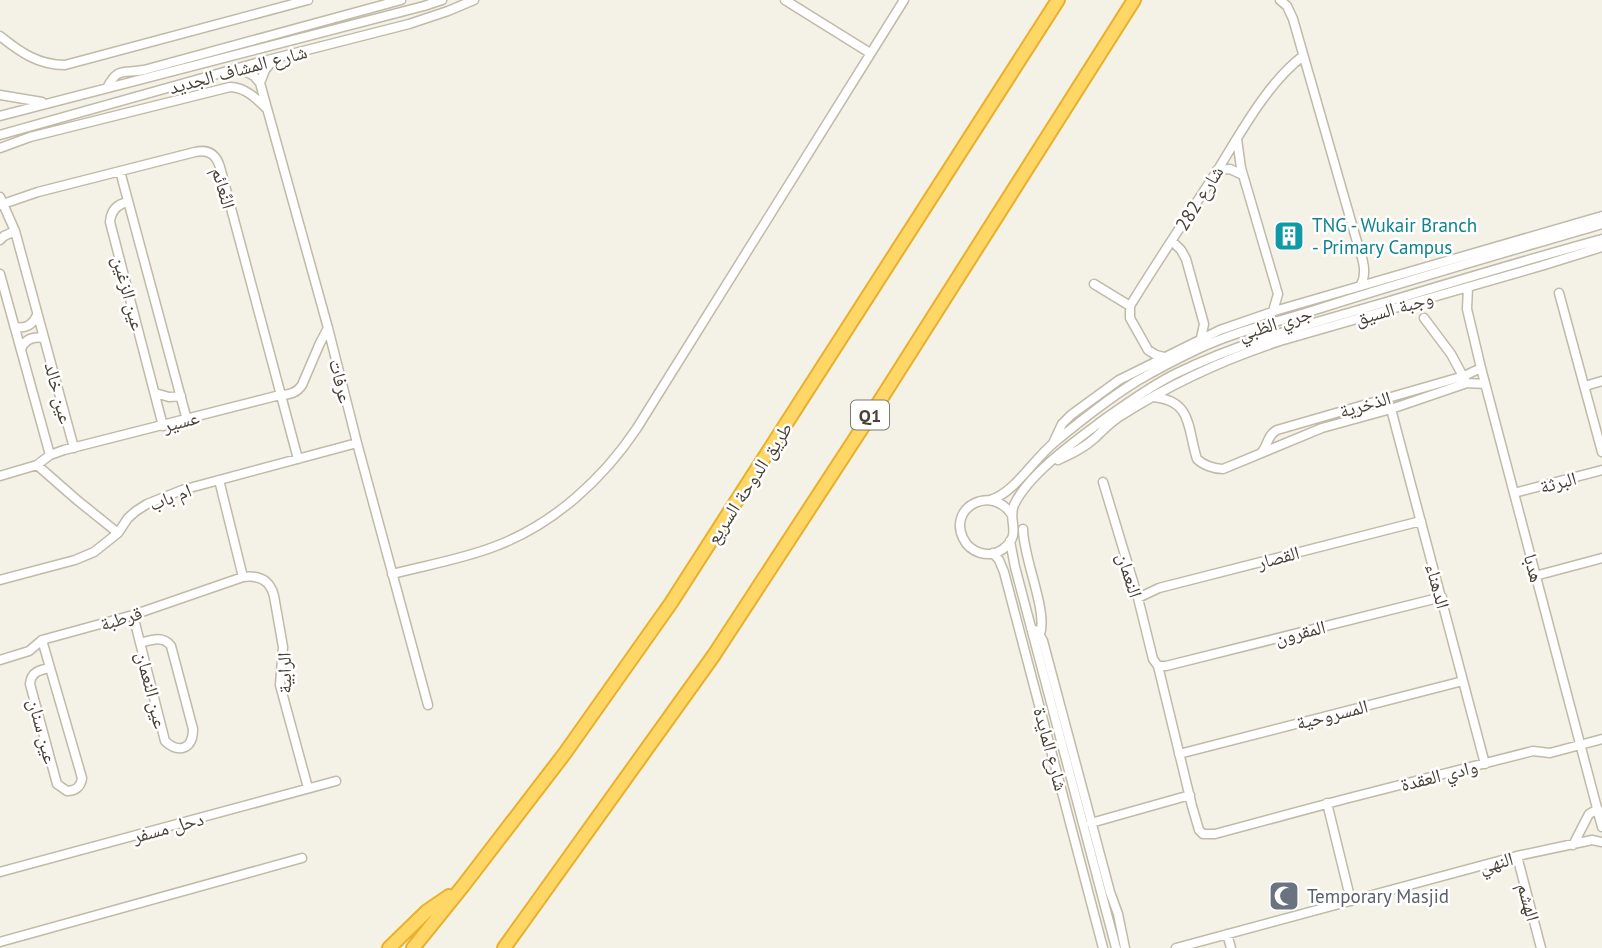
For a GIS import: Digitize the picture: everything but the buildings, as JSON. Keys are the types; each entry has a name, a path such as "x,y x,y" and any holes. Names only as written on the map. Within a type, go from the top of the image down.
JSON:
{"highway":[{"name":"طريق الدوحة السريع","path":"413,948 565,753 671,603 1058,0"},
{"name":"Q1","path":"504,948 714,655 1134,0"},
{"path":"388,948 428,911 463,886"}],"street":[{"path":"0,36 31,58 53,65 65,65 308,0"},
{"path":"107,88 118,73 144,69 401,0"},
{"name":"شارع المشاف الجديد","path":"1,114 442,0"},
{"name":"شارع المشاف الجديد","path":"4,134 278,57 409,24 474,0"},
{"path":"785,0 870,53"},
{"path":"392,574 479,552 520,535 577,496 609,465 637,428 904,0"},
{"path":"1280,0 1292,14 1365,270 1360,286"},
{"path":"256,63 262,52 296,43 309,36"},
{"name":"شارع 282","path":"1130,306 1279,78 1303,56"},
{"path":"239,68 254,76 260,83 267,66 278,57"},
{"name":"عرفات","path":"260,83 428,705"},
{"name":"شارع المشاف الجديد","path":"0,148 30,137 235,87 248,93 267,109"},
{"path":"0,95 48,103"},
{"path":"120,101 123,114"},
{"path":"1,114 4,134"},
{"path":"1237,139 1242,175 1278,294 1294,305"},
{"name":"النًعائم","path":"1,202 201,150 214,155 218,160 298,459"},
{"path":"1217,170 1230,169 1242,175"},
{"name":"عين الزغين","path":"120,171 187,420"},
{"name":"عين خالد","path":"1,202 15,231 74,448"},
{"name":"عين الزغين","path":"128,202 117,206 110,222 163,426"},
{"path":"1053,443 1062,424 1071,415 1119,380 1220,330 1257,316 1602,216"},
{"name":"جري الظبي","path":"990,500 1008,491 1053,443 1102,405 1138,381 1198,349 1243,332 1602,224"},
{"path":"0,240 15,231"},
{"name":"جري الظبي","path":"1012,515 1013,507 1021,495 1046,467 1075,441 1132,400 1178,373 1226,352 1294,329 1602,239"},
{"path":"1172,241 1186,258 1204,324 1201,338"},
{"name":"وجبة السيق","path":"1046,467 1084,446 1112,421 1183,379 1246,352 1602,247"},
{"path":"1541,266 1553,253"},
{"path":"1365,270 1379,281"},
{"name":"عين خالد","path":"0,274 50,455"},
{"path":"1389,278 1411,282"},
{"path":"1094,284 1130,306 1130,318 1148,350 1165,357"},
{"name":"هدبا","path":"1468,287 1467,309 1480,368 1602,827"},
{"path":"1449,292 1460,298 1467,309"},
{"path":"1559,293 1602,452"},
{"path":"1273,312 1278,294"},
{"path":"1366,308 1381,313"},
{"path":"15,327 29,326 37,315"},
{"path":"1243,332 1257,316"},
{"path":"1423,318 1465,379"},
{"path":"1204,324 1220,330"},
{"name":"عسير","path":"0,476 37,465 50,455 74,448 292,394 300,389 328,328"},
{"name":"عين خالد","path":"20,349 30,338 44,338"},
{"path":"1146,367 1148,350"},
{"path":"1215,366 1226,352"},
{"name":"الذخرية","path":"1152,397 1167,399 1182,408 1199,461 1223,469 1322,428 1391,409 1465,379 1480,368"},
{"name":"الذخرية","path":"1261,453 1274,432 1297,424 1465,379 1485,384"},
{"path":"1585,386 1602,382"},
{"path":"155,393 169,397 181,396"},
{"path":"1376,401 1379,412"},
{"name":"الدهناء","path":"1391,409 1485,764"},
{"path":"1297,424 1301,437"},
{"name":"ام باب","path":"0,580 85,557 118,533 128,518 147,504 182,490 357,443"},
{"path":"37,465 118,533"},
{"name":"البرثة","path":"1514,493 1602,470"},
{"path":"219,480 243,577"},
{"name":"النعمان","path":"1102,482 1138,598 1190,795"},
{"path":"990,500 1003,505 1012,515 1014,526 1010,541 1003,549 993,554 981,553 971,548 963,539 960,528 962,517 969,507 978,501 990,500"},
{"name":"القصار","path":"1138,598 1158,588 1421,521"},
{"name":"شارع المايدة","path":"1023,529 1024,546 1043,621 1040,634 1118,914 1125,948"},
{"name":"شارع المايدة","path":"1010,541 1116,948"},
{"name":"شارع المايدة","path":"993,554 1004,572 1103,948"},
{"path":"1535,576 1602,558"},
{"name":"قرطبة","path":"0,660 29,651 42,640 133,615 243,577"},
{"name":"الرابية","path":"243,577 263,579 272,590 284,647 280,685 308,788"},
{"name":"المقرون","path":"1157,666 1166,666 1442,597"},
{"name":"عين النعمان","path":"133,615 140,643 165,741 172,747 181,748 190,744 193,729 171,646 160,639 140,643"},
{"path":"1031,628 1040,634"},
{"name":"عين سنان","path":"42,640 50,667 82,778 81,783 72,791 67,791 57,784 30,684 30,677 35,672 50,667"},
{"name":"المسروحية","path":"1179,754 1464,681"},
{"name":"وادي العقدة","path":"1190,795 1199,830 1210,835 1533,751 1550,752 1602,739"},
{"name":"دحل مسفر","path":"0,872 336,781"},
{"path":"1091,822 1190,795"},
{"path":"1327,803 1351,901"},
{"path":"1573,845 1589,814 1598,809"},
{"path":"1592,840 1602,827"},
{"name":"النهي","path":"1176,948 1517,856 1592,840 1602,842"},
{"name":"الهشم","path":"1517,856 1540,948"},
{"path":"0,942 302,858"},
{"path":"1107,915 1119,926"},
{"path":"1227,934 1231,948"}],"place":[{"name":"TNG - Wukair Branch - Primary Campus","path":"1289,236"},
{"name":"Temporary Masjid","path":"1284,896"}]}
